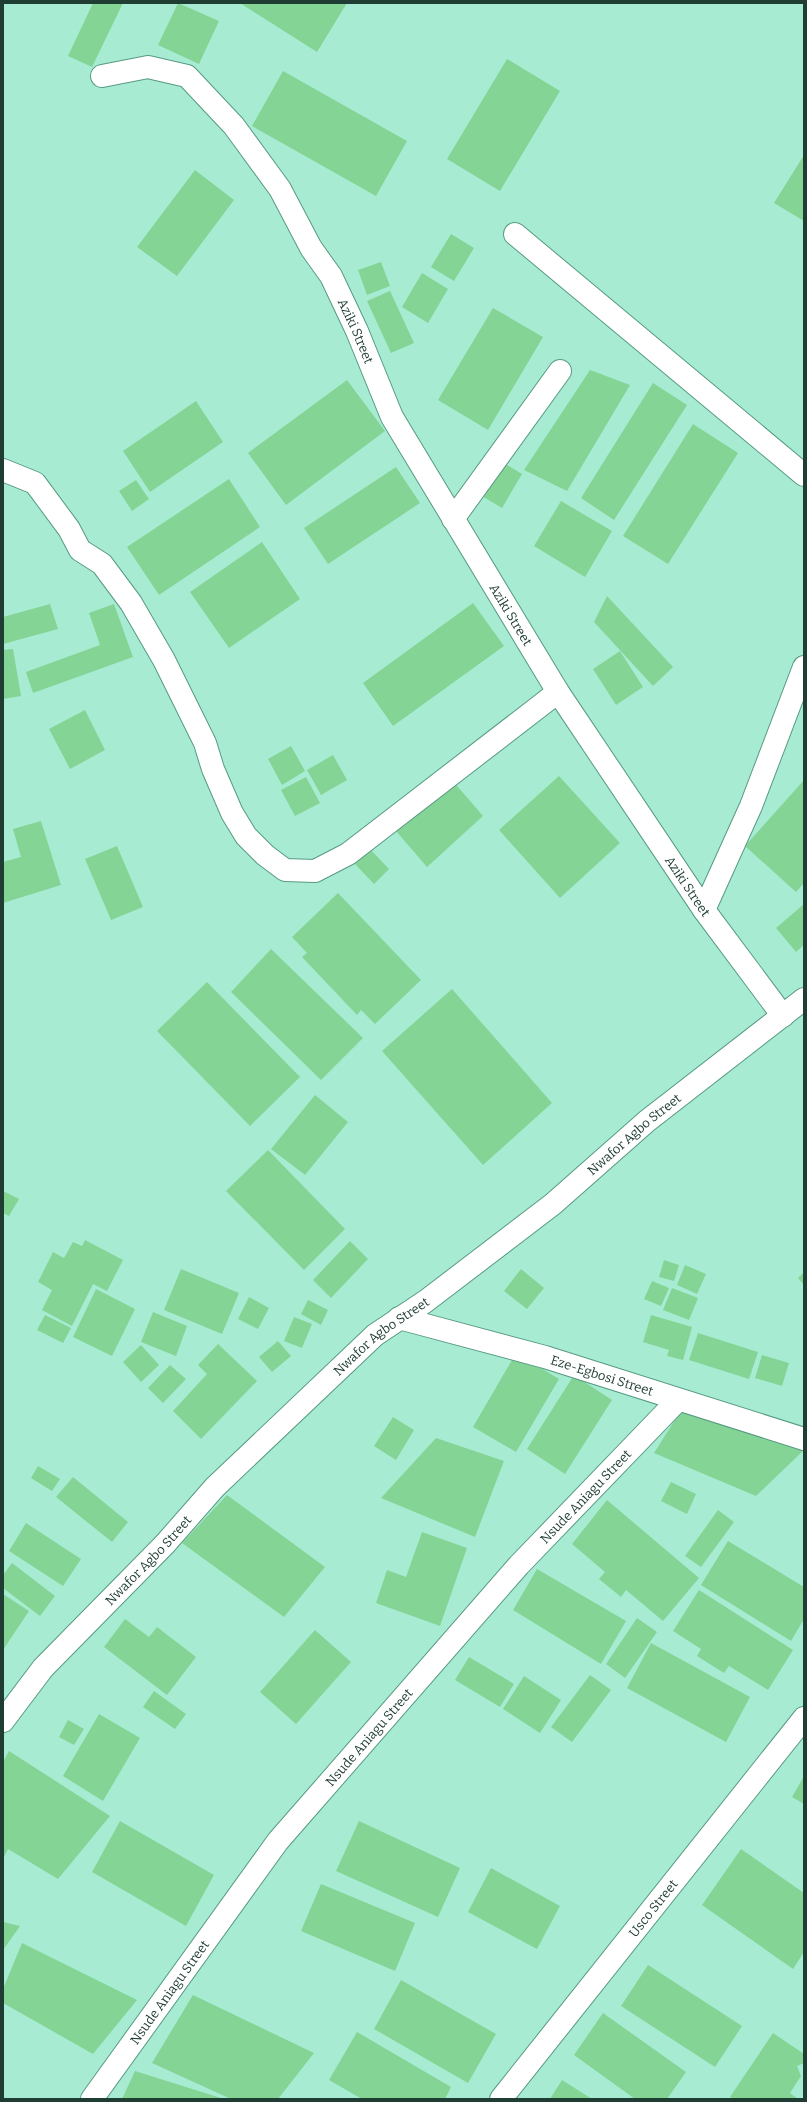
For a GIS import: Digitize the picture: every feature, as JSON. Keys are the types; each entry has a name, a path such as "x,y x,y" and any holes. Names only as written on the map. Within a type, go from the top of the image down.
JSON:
{"street":[{"name":"Aziki Street","path":"102,76 148,67 187,76 234,126 280,189 311,248 331,276 392,417 558,692 704,910 783,1016"},
{"path":"515,234 804,475"},
{"path":"453,519 560,371"},
{"path":"3,470 35,483 69,528 80,550 102,564 131,603 160,654 205,743 213,769 232,813 246,836 265,855 284,870 315,871 348,854 558,692"},
{"path":"704,910 751,806 804,667"},
{"name":"Nwafor Agbo Street","path":"3,1721 43,1668 165,1544 215,1487 369,1340 399,1318 426,1302 547,1208 647,1121 804,1000"},
{"name":"Eze-Egbosi Street","path":"399,1318 545,1357 677,1401 804,1439"},
{"name":"Nsude Aniagu Street","path":"92,2099 278,1841 519,1565 677,1401"},
{"name":"Usco Street","path":"502,2099 804,1718"}],"building":[{"path":"93,3 123,3 92,67 68,56"},
{"path":"178,3 219,21 199,64 158,45"},
{"path":"240,3 347,3 317,52"},
{"path":"507,59 560,91 500,191 447,159"},
{"path":"283,71 407,141 376,196 252,126"},
{"path":"804,155 804,221 774,203"},
{"path":"195,170 234,200 177,276 137,247"},
{"path":"451,234 474,248 454,281 431,267"},
{"path":"381,262 390,286 367,295 358,270"},
{"path":"422,273 448,289 428,323 402,307"},
{"path":"390,291 414,343 391,353 367,301"},
{"path":"493,308 543,337 488,430 438,400"},
{"path":"590,370 630,385 567,491 524,470"},
{"path":"347,380 385,431 286,505 248,453"},
{"path":"653,383 687,405 614,520 581,498"},
{"path":"196,401 223,442 150,492 123,451"},
{"path":"693,424 738,453 668,564 623,536"},
{"path":"502,462 522,474 502,508 482,496"},
{"path":"396,467 420,503 328,564 304,528"},
{"path":"229,479 260,527 159,595 127,547"},
{"path":"136,480 149,499 132,511 119,491"},
{"path":"561,501 612,531 585,577 534,546"},
{"path":"262,542 300,599 229,648 190,592"},
{"path":"607,596 673,667 653,686 594,622"},
{"path":"473,603 504,646 393,726 363,683"},
{"path":"50,604 58,629 3,644 3,617"},
{"path":"114,604 133,657 33,693 26,672 100,645 89,613"},
{"path":"13,649 21,696 3,699 3,650"},
{"path":"620,651 643,687 616,705 593,669"},
{"path":"85,710 105,750 70,769 49,729"},
{"path":"291,746 305,771 282,785 268,759"},
{"path":"333,755 347,780 321,795 307,770"},
{"path":"559,776 620,843 560,898 499,830"},
{"path":"306,777 320,803 295,816 281,790"},
{"path":"452,780 483,816 427,867 396,831"},
{"path":"804,780 804,883 796,892 745,846"},
{"path":"41,821 61,885 3,903 3,862 21,857 13,829"},
{"path":"117,846 143,907 111,920 85,859"},
{"path":"369,848 389,869 374,884 354,863"},
{"path":"338,893 421,980 375,1024 361,1010 357,1015 302,957 307,953 292,937"},
{"path":"804,904 804,945 796,952 776,928"},
{"path":"271,949 363,1038 321,1080 231,992"},
{"path":"207,982 300,1077 250,1126 157,1031"},
{"path":"452,989 552,1103 483,1165 382,1051"},
{"path":"315,1095 348,1122 305,1175 271,1149"},
{"path":"268,1150 345,1229 304,1270 226,1191"},
{"path":"3,1191 19,1199 9,1216 3,1213"},
{"path":"85,1240 123,1260 107,1291 93,1284 72,1326 42,1310 52,1290 38,1282 53,1252 64,1258 73,1242 82,1246"},
{"path":"350,1241 368,1259 331,1298 313,1280"},
{"path":"664,1260 679,1265 674,1281 659,1277"},
{"path":"685,1265 706,1274 697,1294 677,1285"},
{"path":"181,1269 239,1293 222,1334 164,1310"},
{"path":"521,1269 544,1288 527,1309 504,1291"},
{"path":"804,1272 804,1285 798,1278"},
{"path":"652,1281 669,1288 661,1306 644,1299"},
{"path":"672,1288 698,1298 689,1320 663,1310"},
{"path":"96,1289 135,1309 112,1356 73,1337"},
{"path":"249,1297 269,1308 258,1329 238,1319"},
{"path":"308,1300 328,1310 321,1325 301,1314"},
{"path":"153,1312 187,1326 176,1356 141,1342"},
{"path":"45,1315 71,1328 63,1343 37,1330"},
{"path":"651,1315 692,1327 683,1360 667,1356 669,1350 643,1342"},
{"path":"294,1317 312,1324 302,1348 284,1341"},
{"path":"698,1333 758,1352 749,1379 689,1360"},
{"path":"278,1341 291,1356 272,1372 259,1357"},
{"path":"218,1344 257,1381 201,1439 173,1411 207,1374 198,1365"},
{"path":"141,1345 159,1365 141,1382 123,1362"},
{"path":"516,1353 559,1379 516,1452 473,1427"},
{"path":"762,1355 789,1363 782,1386 755,1378"},
{"path":"170,1365 186,1379 163,1403 148,1388"},
{"path":"574,1375 612,1400 565,1474 527,1449"},
{"path":"683,1407 804,1450 756,1496 654,1453"},
{"path":"393,1417 414,1430 396,1460 374,1446"},
{"path":"436,1438 504,1461 475,1537 381,1498"},
{"path":"38,1466 60,1479 52,1491 31,1478"},
{"path":"73,1477 128,1522 112,1542 56,1497"},
{"path":"671,1482 696,1494 687,1514 661,1501"},
{"path":"227,1495 325,1567 284,1617 182,1543"},
{"path":"607,1500 699,1578 663,1621 626,1590 621,1597 599,1579 605,1572 572,1544"},
{"path":"718,1510 734,1522 701,1567 685,1556"},
{"path":"26,1523 81,1559 63,1586 9,1551"},
{"path":"422,1532 467,1548 440,1626 376,1603 387,1570 406,1577"},
{"path":"728,1541 804,1587 804,1619 791,1641 701,1585"},
{"path":"12,1563 55,1596 40,1616 3,1588 3,1575"},
{"path":"537,1569 626,1621 601,1664 513,1610"},
{"path":"699,1590 793,1650 768,1690 729,1666 724,1673 697,1656 701,1649 673,1631"},
{"path":"3,1594 29,1611 3,1650"},
{"path":"637,1618 657,1632 625,1678 606,1664"},
{"path":"125,1619 149,1637 157,1627 196,1657 167,1695 104,1647"},
{"path":"315,1630 351,1662 296,1724 260,1692"},
{"path":"651,1643 750,1697 726,1742 627,1688"},
{"path":"469,1657 514,1684 500,1707 455,1680"},
{"path":"590,1675 611,1690 572,1742 551,1727"},
{"path":"524,1676 561,1700 540,1733 503,1709"},
{"path":"154,1691 186,1714 175,1729 143,1707"},
{"path":"99,1714 140,1738 103,1801 63,1776"},
{"path":"68,1720 84,1729 74,1745 59,1737"},
{"path":"9,1751 110,1816 58,1879 8,1849 3,1859 3,1762"},
{"path":"804,1776 804,1804 792,1797"},
{"path":"120,1821 214,1875 186,1926 92,1872"},
{"path":"359,1821 460,1868 438,1917 336,1871"},
{"path":"741,1849 804,1893 804,1952 793,1969 702,1905"},
{"path":"491,1868 560,1906 537,1949 468,1912"},
{"path":"321,1884 415,1923 395,1971 301,1931"},
{"path":"3,1922 20,1926 3,1950"},
{"path":"22,1943 137,2000 93,2054 3,2003 3,1989"},
{"path":"648,1965 742,2026 715,2067 621,2006"},
{"path":"401,1980 496,2034 468,2083 374,2029"},
{"path":"193,1995 314,2053 278,2099 231,2099 152,2063"},
{"path":"603,2013 686,2072 667,2099 635,2099 574,2055"},
{"path":"357,2032 451,2087 445,2099 362,2099 329,2080"},
{"path":"773,2033 804,2054 804,2063 797,2066 801,2076 790,2093 798,2099 733,2099 730,2097"},
{"path":"135,2071 224,2099 122,2099"},
{"path":"562,2080 592,2099 550,2099"}]}
